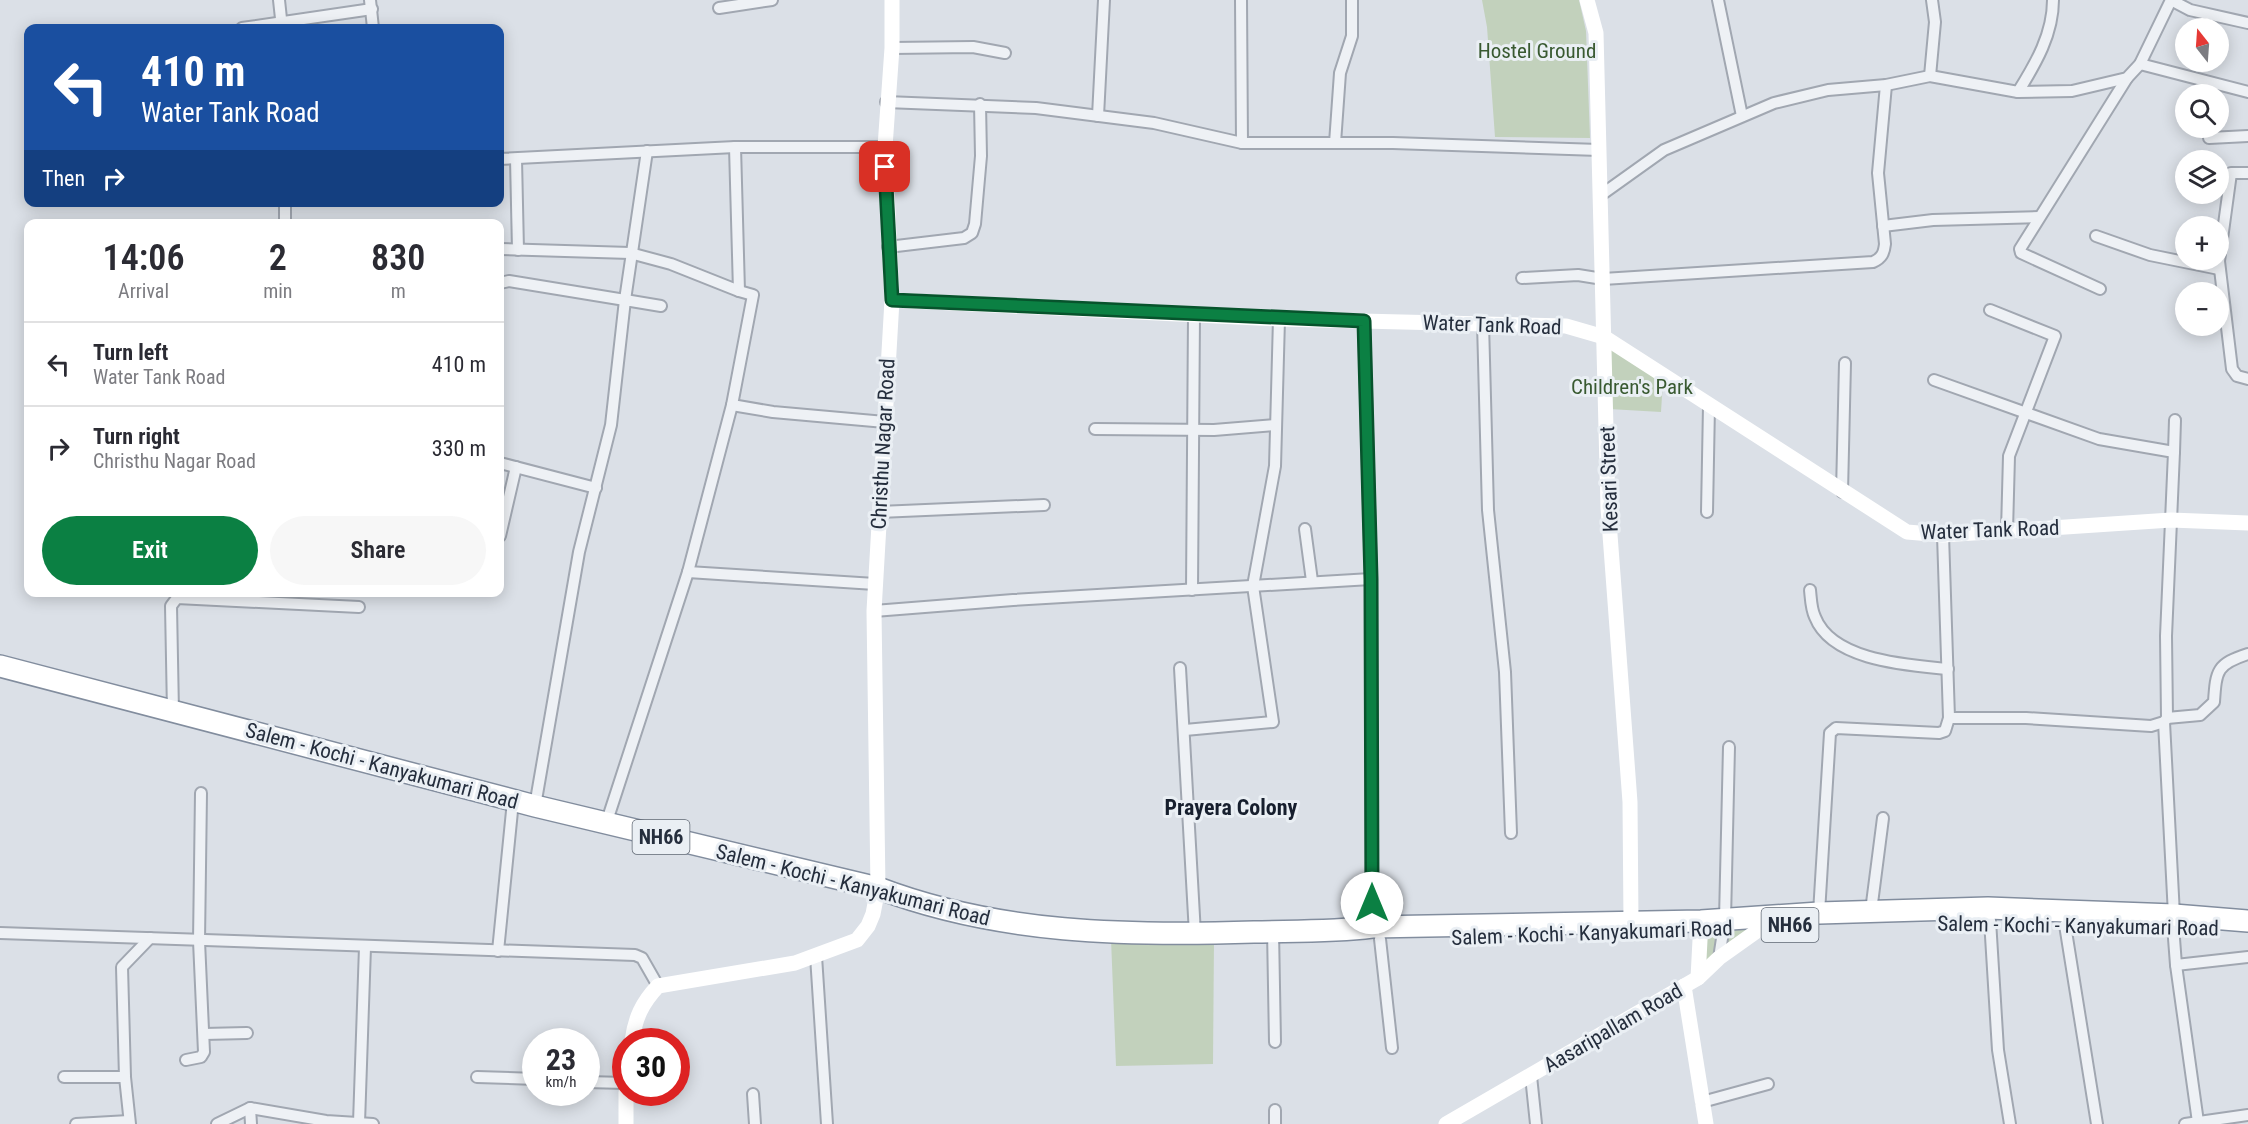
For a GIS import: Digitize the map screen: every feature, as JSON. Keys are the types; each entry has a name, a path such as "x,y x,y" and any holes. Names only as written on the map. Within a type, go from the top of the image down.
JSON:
{"highway":[{"name":"Salem - Kochi - Kanyakumari Road","path":"0,666 513,801 878,888 917,903 1001,923 1057,930 1195,934 1273,931 1376,933 1631,922 1701,925"},
{"name":"Salem - Kochi - Kanyakumari Road","path":"1376,933 1434,940 1724,924 1819,913 1871,911 2248,921"},
{"name":"Salem - Kochi - Kanyakumari Road","path":"1764,921 1990,920 2028,916 2065,925 2174,920 2248,932"}],"street":[{"path":"279,0 281,24"},
{"path":"719,8 772,0"},
{"name":"Christhu Nagar Road","path":"658,986 795,963 857,940 868,926 878,888 874,611 892,300 885,147 886,102 892,48 891,0"},
{"path":"1098,116 1104,0"},
{"path":"1241,0 1242,142"},
{"path":"1335,143 1340,73 1352,36 1352,0"},
{"name":"Kesari Street","path":"1587,0 1596,33 1608,508 1630,802 1631,922"},
{"path":"1718,0 1742,116"},
{"path":"1930,76 1935,22 1932,0"},
{"path":"2018,92 2038,59 2053,18 2053,0"},
{"path":"2100,289 2021,253 2021,246 2127,78 2140,64 2171,0 2190,10 2248,23"},
{"path":"289,24 371,4 373,24"},
{"path":"892,48 972,47 1005,53"},
{"path":"2140,64 2248,92"},
{"path":"1601,195 1664,150 1774,103 1828,90 1886,85 1930,76 2018,92 2072,91 2127,78"},
{"path":"1522,278 1578,274 1603,279 1878,260 1884,251 1878,173 1886,85"},
{"path":"886,102 980,104 1098,116 1154,123 1242,142 1599,150"},
{"path":"888,247 964,238 972,233 975,224 981,156 980,104"},
{"path":"2229,137 2248,136"},
{"path":"504,159 735,147 885,147"},
{"path":"735,147 739,291"},
{"path":"535,806 579,552 611,425 630,253 646,151"},
{"path":"516,159 518,250"},
{"path":"2226,216 2232,173 2248,173"},
{"path":"1883,226 1933,220 2039,217"},
{"path":"2096,236 2150,255 2175,260"},
{"path":"504,249 630,253 671,264 753,295 732,405 688,573 606,824"},
{"path":"2219,270 2232,369 2237,376 2248,379"},
{"path":"504,282 509,281 661,306"},
{"name":"Water Tank Road","path":"892,300 1279,319 1566,326 1604,337 1907,532 1943,535 2171,520 2248,523"},
{"path":"1990,310 2055,336 2008,456 2007,531"},
{"path":"1192,590 1194,315"},
{"path":"1185,730 1273,722 1253,586 1275,466 1279,319"},
{"path":"1364,321 1371,579 1376,933 1392,1048"},
{"path":"1483,323 1488,510 1505,672 1511,833"},
{"path":"1842,492 1845,363"},
{"path":"1934,380 2099,439 2174,452"},
{"path":"732,405 772,412 885,422"},
{"path":"1707,512 1709,406"},
{"path":"2175,420 2165,720 2176,965 2199,1122"},
{"path":"1095,429 1193,430 1276,425"},
{"path":"504,464 596,488"},
{"path":"504,519 516,467"},
{"path":"879,512 1044,505"},
{"path":"1305,530 1312,581"},
{"path":"1819,913 1830,733 1836,728 1939,733 1945,731 1949,718 1943,535"},
{"path":"688,573 875,584"},
{"path":"874,611 1371,579"},
{"path":"1810,590 1815,618 1834,642 1843,648 1882,659 1948,669"},
{"path":"174,712 171,606 177,598 359,607"},
{"path":"1949,718 2026,718 2157,726 2165,720 2200,715 2214,702 2216,676 2226,661 2248,654"},
{"path":"1180,668 1195,934"},
{"path":"1719,958 1724,924 1729,747"},
{"path":"186,1060 203,1055 199,941 201,793"},
{"path":"498,951 513,801"},
{"path":"1871,911 1883,818"},
{"path":"1990,920 1998,1050 2010,1124"},
{"name":"Aasaripallam Road","path":"1446,1124 1698,978 1764,921"},
{"path":"1698,978 1701,925"},
{"path":"2065,925 2097,1124"},
{"path":"1273,931 1275,1042"},
{"path":"0,933 635,955 642,958 658,986 640,1008 633,1028"},
{"path":"76,1124 130,1122 125,1077 122,967 150,938"},
{"path":"359,1123 365,947"},
{"path":"816,956 827,1124"},
{"path":"2176,965 2248,957"},
{"path":"1684,986 1706,1124"},
{"path":"204,1034 247,1033"},
{"path":"1531,1076 1536,1124"},
{"path":"64,1077 125,1077"},
{"path":"477,1077 522,1079"},
{"path":"1702,1102 1768,1083"},
{"path":"753,1094 755,1124"},
{"path":"626,1106 626,1124"},
{"path":"250,1108 251,1124"},
{"path":"217,1124 250,1108 326,1121 373,1124"},
{"path":"1275,1110 1275,1124"},
{"path":"2185,1124 2248,1115"}],"green space":[{"name":"Hostel Ground","path":"1482,0 1579,0 1586,31 1590,138 1495,137 1487,27"},
{"name":"Children's Park","path":"1606,340 1663,381 1661,412 1609,409"},
{"path":"1758,929 1701,970 1705,932"},
{"path":"1111,939 1214,940 1213,1064 1116,1066"}],"district":[{"name":"Prayera Colony","path":"1231,807"}],"route":[{"path":"885,167 892,300 1364,321 1371,579 1372,903"}]}
